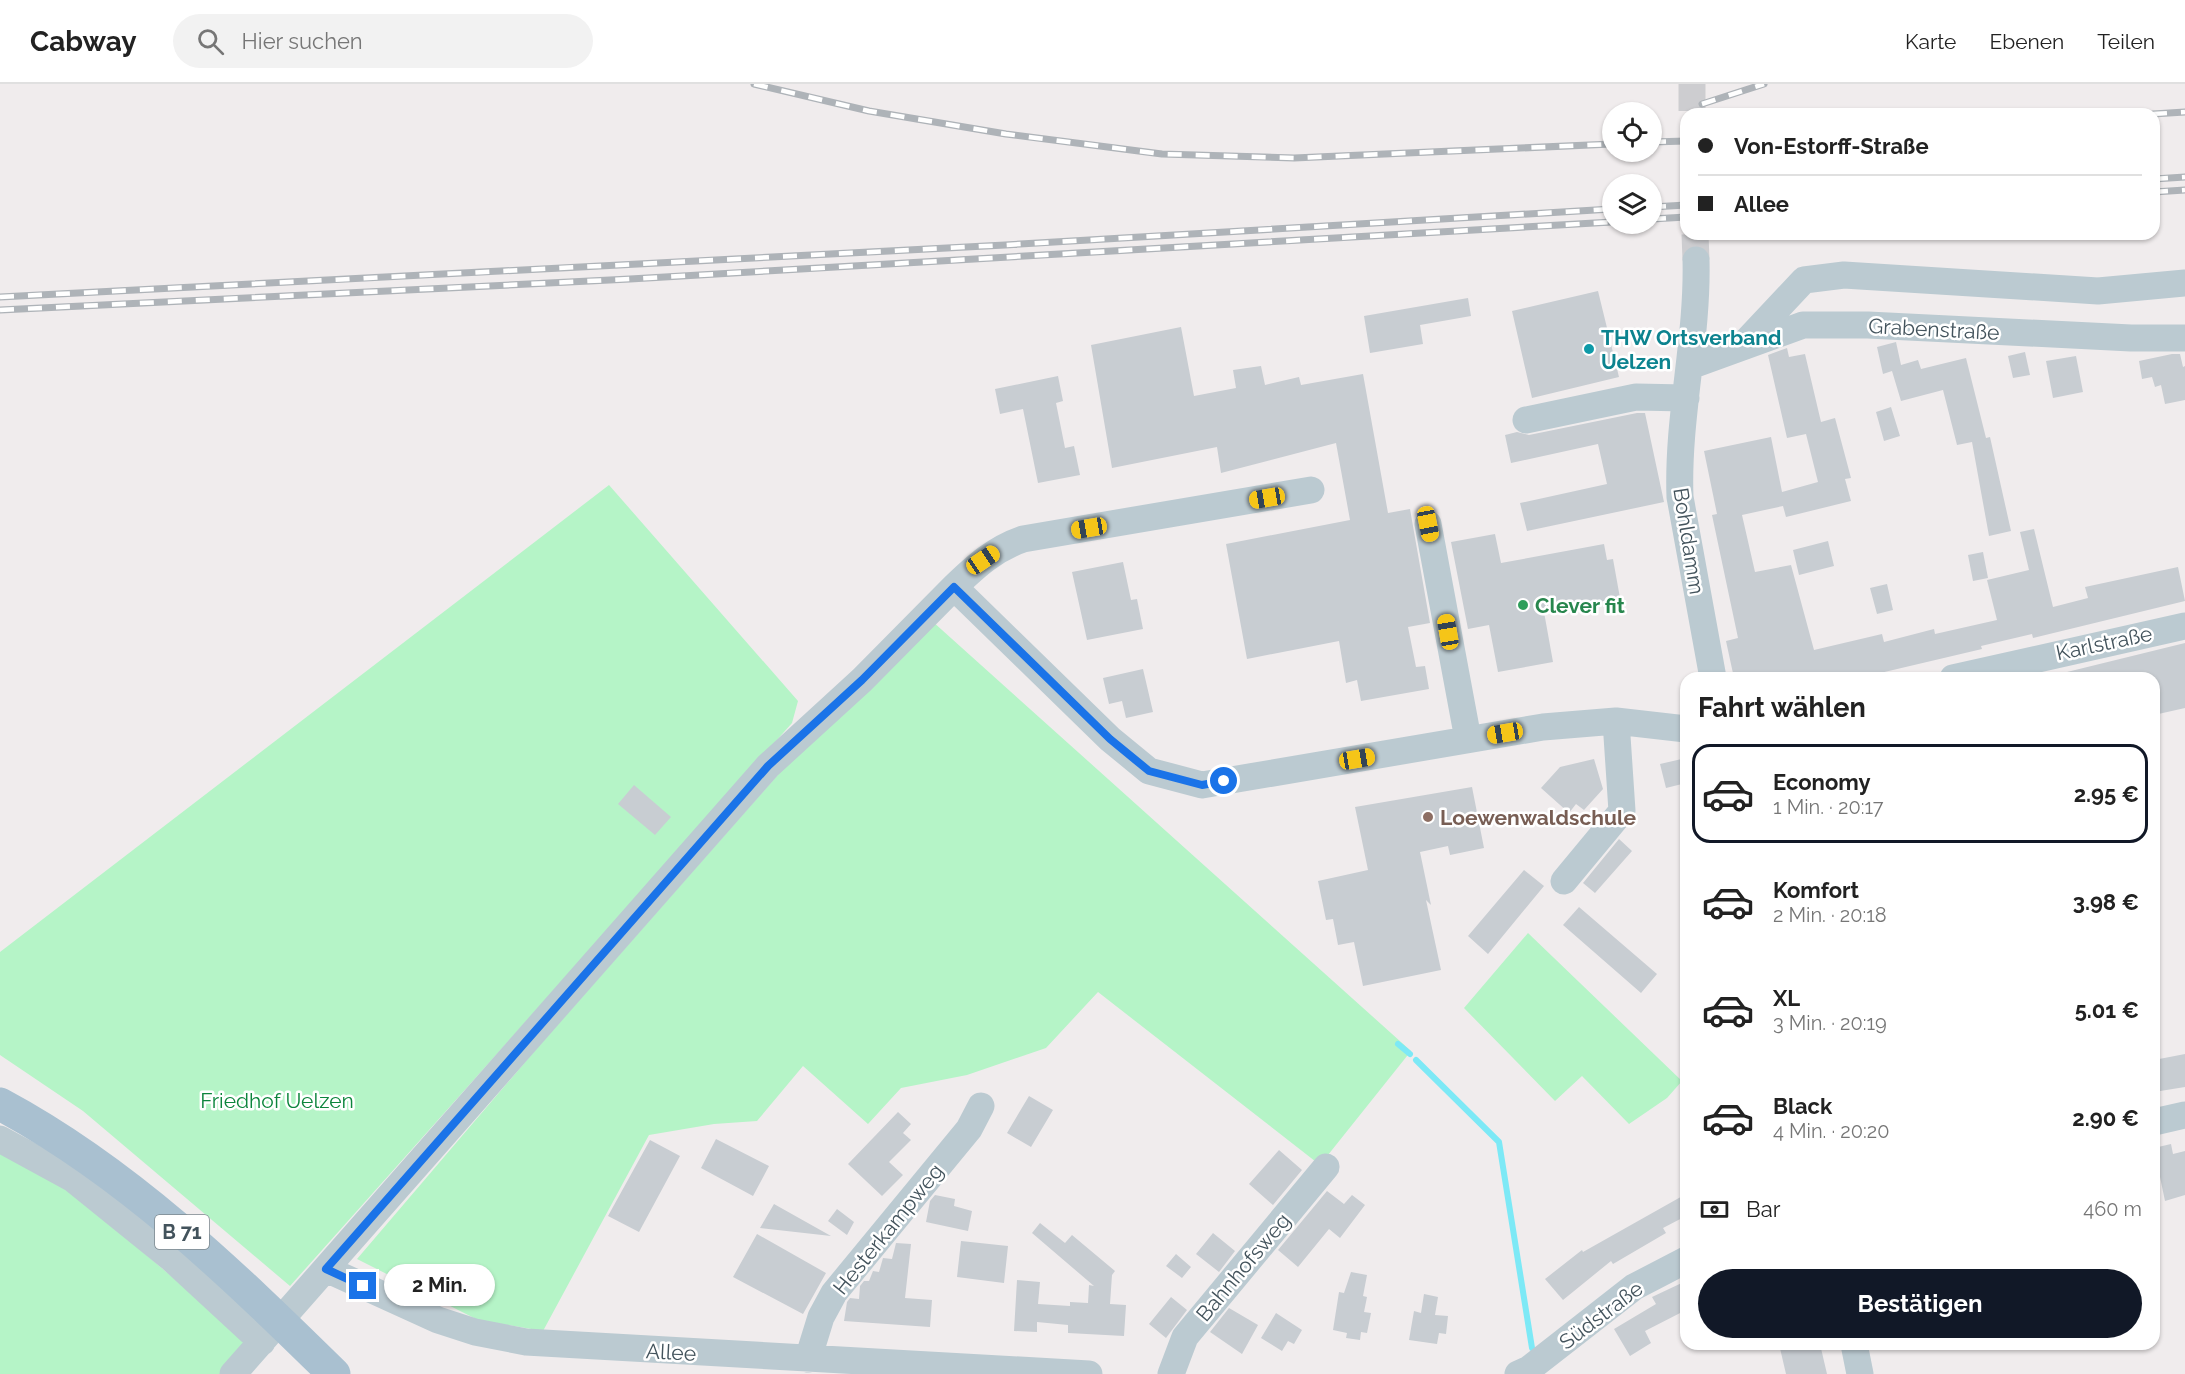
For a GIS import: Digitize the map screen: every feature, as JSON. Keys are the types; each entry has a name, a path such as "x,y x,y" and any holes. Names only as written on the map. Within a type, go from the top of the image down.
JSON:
{"main road":[{"name":"B 71","path":"5,1118 62,1140 152,1206 271,1331 334,1374"}],"street":[{"name":"Bohldamm","path":"1696,260 1697,296 1679,468 1680,497 1712,672"},
{"path":"1739,348 1804,280 1844,275 2098,291 2185,283"},
{"name":"Grabenstraße","path":"1690,366 1803,325 1868,325 2131,338 2185,338"},
{"path":"1526,420 1636,397 1686,398"},
{"path":"233,1374 768,766 862,680 983,560 1003,546 1023,539 1311,490"},
{"path":"1428,524 1468,740"},
{"path":"954,587 1110,739 1149,771 1202,785 1543,727 1616,721 1680,728"},
{"name":"Karlstraße","path":"1980,672 2185,626"},
{"path":"1564,881 1622,811 1624,799 1616,721"},
{"name":"Hesterkampweg","path":"808,1359 821,1317 834,1293 969,1129 981,1106"},
{"path":"2160,1121 2185,1115"},
{"name":"Bahnhofsweg","path":"1171,1374 1185,1337 1326,1167"},
{"name":"Südstraße","path":"1518,1374 1529,1369 1634,1287 1680,1263"},
{"name":"Allee","path":"326,1269 438,1320 475,1332 526,1342 1089,1374"},
{"path":"1855,1350 1860,1374"}],"green space":[{"name":"Friedhof Uelzen","path":"609,485 798,701 792,723 290,1286 83,1111 0,1055 0,952"},
{"path":"932,621 1411,1051 1320,1165 1098,992 1046,1048 967,1075 901,1088 868,1124 803,1066 757,1121 714,1124 649,1135 543,1331 478,1320 357,1259 538,1047 798,752"},
{"path":"1528,933 1680,1079 1680,1083 1667,1098 1629,1124 1582,1076 1555,1101 1464,1008"},
{"path":"0,1152 66,1187 255,1347 230,1374 0,1374"}],"building":[{"name":"THW Ortsverband Uelzen","path":"1598,291 1619,377 1532,398 1512,311"},
{"path":"1468,298 1471,316 1420,325 1423,344 1370,353 1364,316"},
{"path":"1181,327 1194,396 1236,388 1233,370 1261,366 1265,385 1299,377 1301,385 1363,374 1388,513 1410,509 1430,623 1408,627 1416,667 1425,666 1429,689 1361,701 1357,680 1346,683 1339,641 1247,659 1226,544 1350,520 1336,443 1221,473 1217,447 1112,468 1091,345"},
{"path":"1896,342 1901,365 1918,360 1921,369 1966,358 1986,438 1990,437 2011,531 1989,536 1972,442 1957,445 1943,390 1901,401 1892,371 1883,374 1877,347"},
{"path":"1787,348 1789,357 1805,354 1821,422 1835,418 1851,478 1845,479 1851,501 1786,517 1783,506 1742,515 1755,572 1791,565 1814,650 1882,634 1884,642 1934,629 1935,634 1997,620 1987,580 2029,570 2020,532 2034,529 2053,607 2088,598 2085,587 2178,567 2185,601 2033,638 2032,634 1981,646 1982,649 1884,672 1733,672 1726,641 1738,638 1712,515 1717,514 1704,451 1771,437 1782,492 1818,482 1806,434 1787,438 1768,355"},
{"path":"2025,352 2030,375 2013,378 2008,356"},
{"path":"2180,354 2183,367 2185,366 2185,400 2165,404 2161,385 2155,387 2152,377 2142,379 2139,361"},
{"path":"2076,356 2083,392 2053,398 2046,361"},
{"path":"1058,376 1063,401 1056,403 1065,448 1074,446 1080,475 1038,483 1023,409 1000,414 995,389"},
{"path":"1891,407 1900,436 1884,441 1876,412"},
{"path":"1645,413 1664,502 1527,531 1520,503 1607,484 1598,444 1511,463 1505,435 1517,432 1529,435"},
{"name":"Clever fit","path":"1495,534 1501,563 1604,544 1607,560 1613,559 1620,598 1544,612 1553,662 1498,672 1489,625 1468,629 1451,542"},
{"path":"1828,541 1834,566 1799,575 1793,550"},
{"path":"1983,552 1988,578 1973,581 1968,555"},
{"path":"1123,562 1131,600 1137,599 1143,629 1087,640 1072,572"},
{"path":"1887,584 1893,610 1877,614 1870,588"},
{"path":"2185,643 2185,708 2160,714 2160,672 2067,672"},
{"path":"1143,669 1153,712 1126,718 1122,701 1109,704 1103,678"},
{"path":"1594,759 1603,789 1584,810 1576,804 1569,813 1541,788 1560,767"},
{"path":"1680,759 1680,784 1666,788 1660,764"},
{"path":"634,785 671,817 655,835 618,804"},
{"path":"1472,787 1484,848 1450,855 1448,846 1420,852 1431,905 1426,900 1441,970 1363,986 1354,942 1338,945 1333,919 1326,920 1318,881 1368,870 1355,807"},
{"path":"1619,839 1632,851 1595,893 1583,883"},
{"path":"1524,870 1544,886 1488,954 1468,936"},
{"path":"1579,907 1657,974 1641,993 1563,925"},
{"path":"2185,1054 2185,1087 2160,1091 2160,1059"},
{"path":"1029,1096 1053,1110 1031,1147 1007,1133"},
{"path":"898,1112 911,1124 903,1133 911,1140 889,1162 903,1175 882,1196 848,1164"},
{"path":"716,1139 769,1166 753,1196 701,1168"},
{"path":"650,1140 680,1156 639,1232 608,1216"},
{"path":"2171,1144 2173,1154 2185,1151 2185,1195 2165,1201 2160,1177 2160,1147"},
{"path":"1279,1150 1302,1170 1273,1205 1249,1184"},
{"path":"1327,1191 1344,1204 1352,1195 1365,1205 1340,1238 1329,1229 1298,1267 1278,1250"},
{"path":"935,1195 955,1199 954,1206 972,1211 968,1231 926,1222 930,1201"},
{"path":"1680,1197 1680,1219 1663,1228 1666,1233 1613,1264 1611,1261 1563,1300 1545,1279 1582,1250 1583,1252"},
{"path":"774,1204 831,1236 760,1228"},
{"path":"837,1209 854,1222 847,1235 828,1221"},
{"path":"1040,1223 1065,1243 1072,1235 1115,1271 1112,1275 1110,1304 1126,1305 1124,1336 1068,1333 1068,1325 1037,1322 1037,1332 1014,1331 1017,1280 1040,1282 1038,1304 1070,1306 1070,1302 1088,1303 1089,1285 1094,1286 1032,1233"},
{"path":"1213,1233 1235,1251 1219,1272 1196,1254"},
{"path":"757,1234 826,1273 803,1314 733,1277"},
{"path":"961,1241 1008,1246 1004,1283 957,1277"},
{"path":"896,1243 911,1244 905,1298 932,1300 930,1327 844,1321 847,1302 850,1298 859,1299 860,1286 864,1281 869,1281 873,1271 879,1272 883,1258 892,1259"},
{"path":"1176,1254 1191,1267 1182,1278 1166,1266"},
{"path":"1351,1272 1367,1275 1363,1296 1367,1297 1364,1312 1371,1313 1367,1333 1361,1332 1360,1340 1346,1338 1347,1333 1333,1330 1339,1292 1344,1293"},
{"path":"1680,1284 1680,1313 1645,1331 1651,1343 1630,1356 1614,1329 1656,1304 1652,1297"},
{"path":"1424,1294 1438,1297 1435,1315 1448,1316 1446,1334 1439,1333 1437,1344 1409,1340 1414,1311 1421,1313"},
{"path":"1171,1297 1187,1310 1166,1338 1149,1324"},
{"path":"1229,1308 1258,1325 1242,1354 1210,1332"},
{"path":"1276,1313 1302,1330 1294,1344 1288,1341 1282,1351 1261,1338"},
{"path":"1780,1350 1821,1350 1827,1374 1786,1374"}],"waterway":[{"path":"1398,1044 1410,1054"},
{"path":"1416,1060 1499,1142 1532,1348"}],"tunnel":[{"path":"1692,84 1692,108"},
{"path":"1695,240 1696,260"}],"railway":[{"path":"754,84 869,111 1006,134 1162,154 1294,158 1602,144"},
{"path":"1702,104 1764,84"},
{"path":"2160,114 2185,112"},
{"path":"1662,142 1680,141"},
{"path":"2160,179 2185,177"},
{"path":"2160,192 2185,190"},
{"path":"1662,206 1680,205"},
{"path":"0,297 1005,245 1602,210"},
{"path":"1662,218 1680,217"},
{"path":"0,310 630,279 1602,223"}],"place":[{"name":"THW Ortsverband Uelzen","path":"1589,349"},
{"name":"Clever fit","path":"1523,605"},
{"name":"Loewenwaldschule","path":"1428,817"}],"route":[{"path":"363,1286 326,1269 768,766 799,735 862,680 954,587 1110,739 1149,771 1202,785 1224,781"}]}
